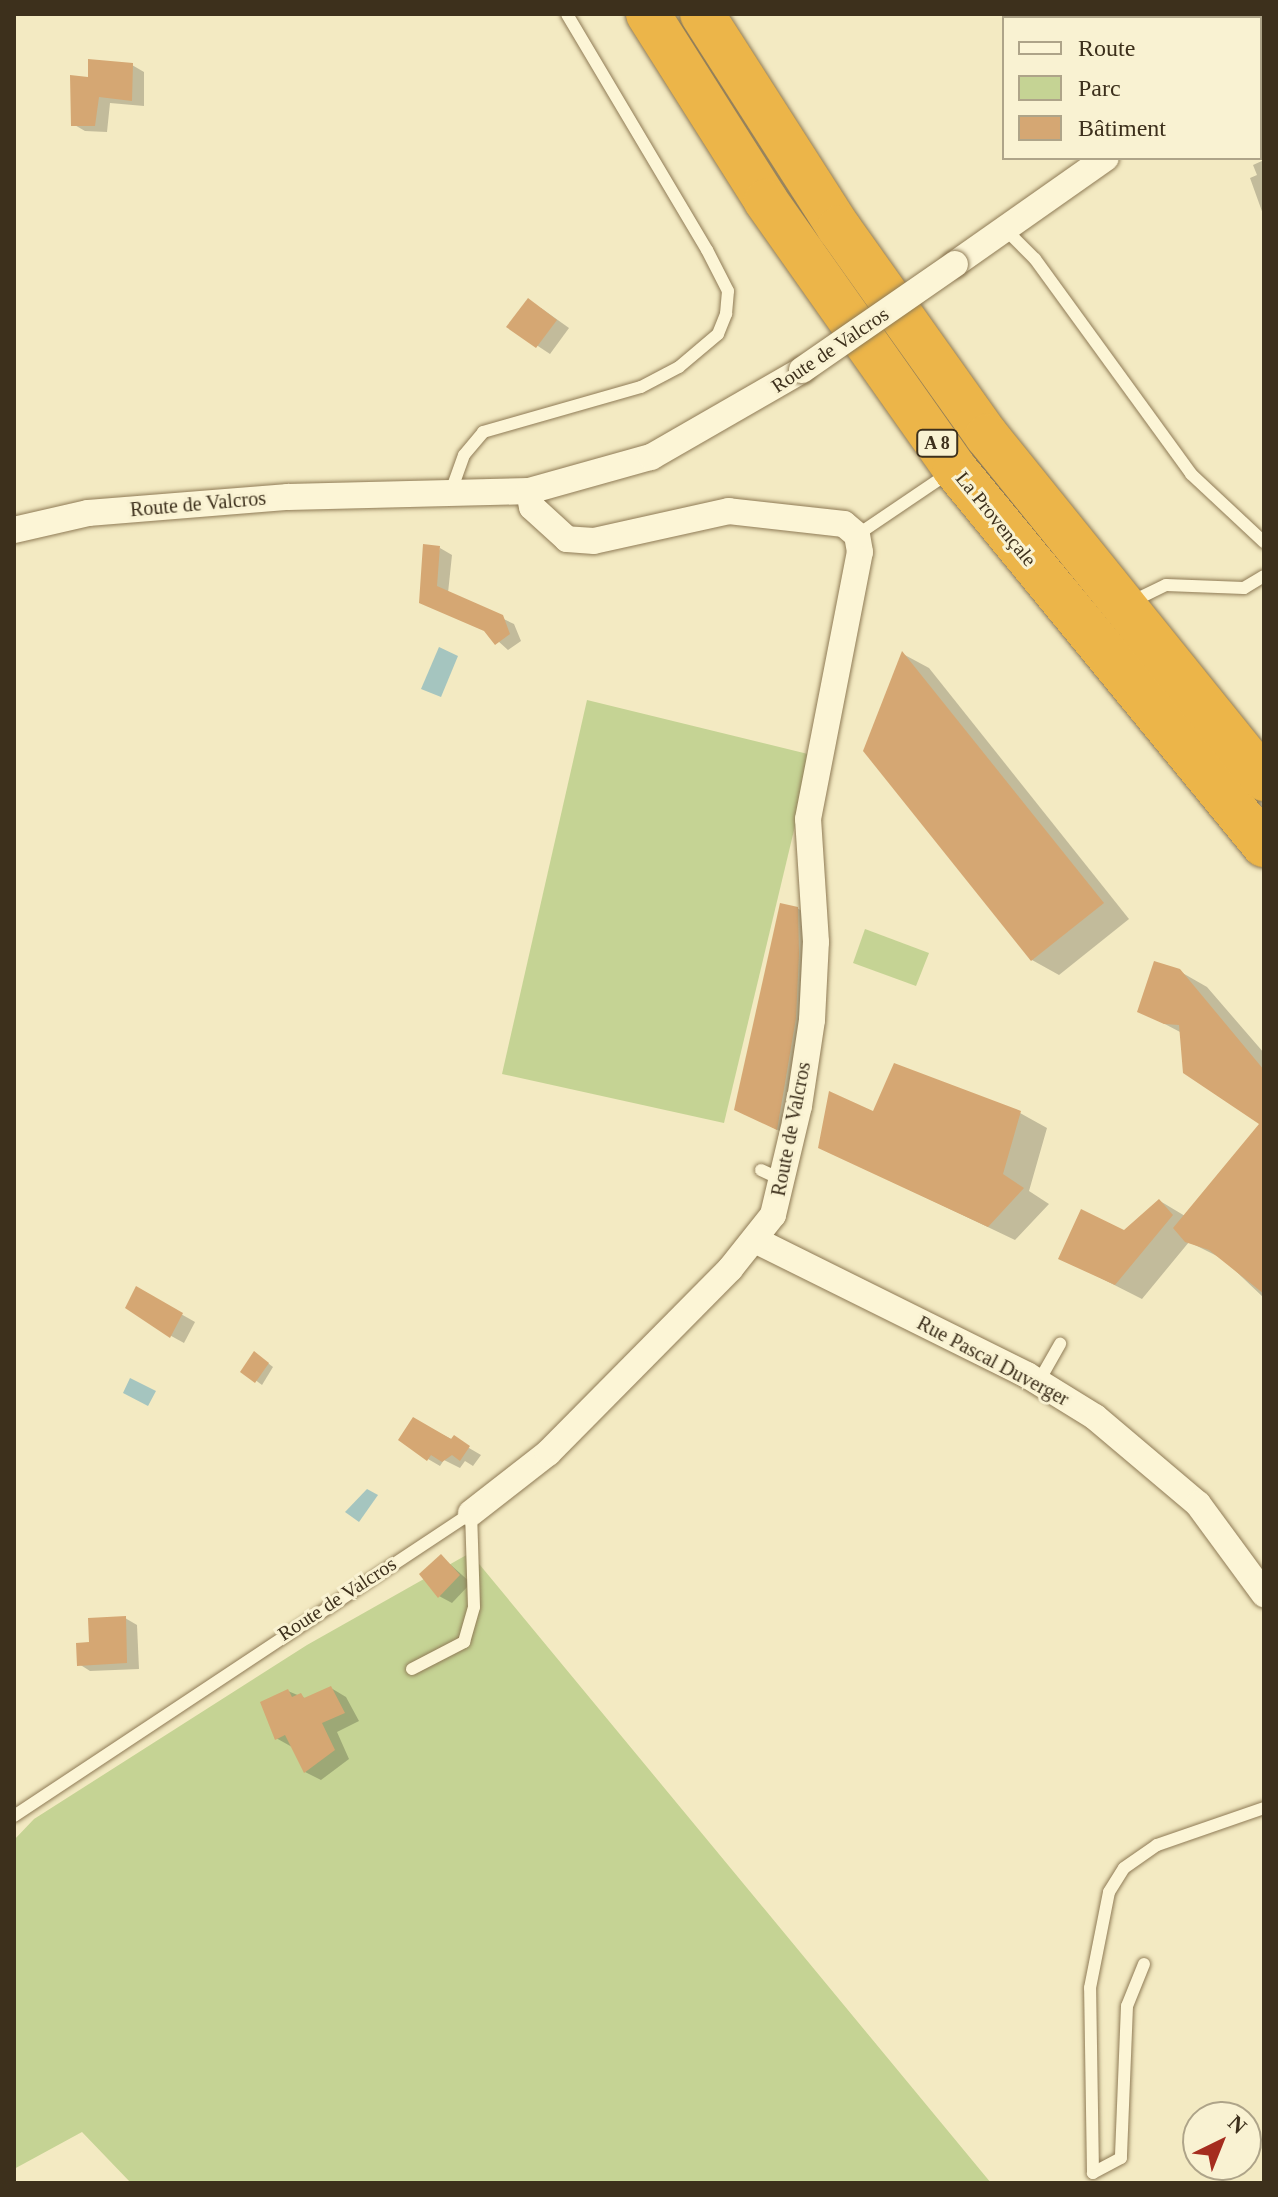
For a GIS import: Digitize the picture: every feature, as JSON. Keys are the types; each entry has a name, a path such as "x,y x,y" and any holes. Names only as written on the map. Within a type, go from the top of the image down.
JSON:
{"highway":[{"name":"La Provençale","path":"648,14 766,201 955,469 1264,845"},
{"name":"A 8","path":"702,14 839,228 987,436 1122,609 1264,779"},
{"path":"1183,683 1264,772"}],"street":[{"name":"Route de Valcros","path":"14,530 88,513 288,497 529,491 651,457 802,370 1103,160"},
{"path":"529,491 532,507 551,529 579,541 729,511 822,519 844,524 857,535"},
{"name":"Route de Valcros","path":"471,1513 548,1453 755,1240 773,1215 772,1175 812,1020 816,942 808,819 859,568 857,535"},
{"name":"Rue Pascal Duverger","path":"755,1240 1039,1381 1131,1442 1214,1522 1264,1594"}],"lane":[{"path":"450,494 464,455 483,432 641,387 679,367 718,334 726,314 728,291 707,250 567,14"},
{"path":"1005,229 1035,259 1191,474 1264,542"},
{"path":"857,535 955,469"},
{"path":"1122,609 1166,585 1244,588 1264,576"},
{"path":"1039,1381 1060,1344"},
{"path":"412,1669 464,1642 474,1607 471,1513"},
{"name":"Route de Valcros","path":"14,1816 471,1513"},
{"path":"1144,1964 1127,2006 1121,2158 1107,2170 1093,2173 1090,1988 1109,1892 1124,1868 1157,1845 1264,1808"}],"green space":[{"path":"587,700 812,755 724,1123 502,1074"},
{"path":"865,929 929,953 916,986 853,963"},
{"path":"470,1553 991,2183 131,2183 82,2132 14,2169 14,1840 34,1819 307,1645"}],"water":[{"path":"439,647 458,656 441,697 421,689"},
{"path":"130,1378 156,1391 148,1406 123,1393"},
{"path":"367,1489 378,1495 359,1522 345,1512"}],"building":[{"path":"88,59 133,63 132,101 99,97 95,126 71,126 70,75 88,77"},
{"path":"528,298 557,320 536,348 506,327"},
{"path":"423,544 440,546 437,586 503,615 510,634 495,645 484,631 419,603"},
{"path":"902,651 1104,903 1031,961 863,751"},
{"path":"780,903 798,907 799,954 796,1018 777,1130 734,1110"},
{"path":"1154,961 1180,969 1264,1070 1264,1294 1209,1250 1185,1242 1173,1228 1259,1124 1183,1073 1179,1025 1164,1024 1137,1012"},
{"path":"894,1063 1021,1111 1003,1174 1024,1188 988,1227 818,1148 829,1091 873,1111"},
{"path":"1159,1199 1173,1215 1115,1285 1058,1259 1081,1209 1124,1230"},
{"path":"136,1286 183,1313 170,1338 125,1308"},
{"path":"254,1351 269,1363 255,1383 240,1372"},
{"path":"413,1417 451,1439 454,1435 470,1446 460,1461 452,1455 442,1462 431,1455 427,1461 398,1440"},
{"path":"441,1554 460,1575 438,1598 419,1574"},
{"path":"126,1616 127,1663 77,1666 76,1643 89,1642 88,1618"},
{"path":"331,1686 345,1713 322,1723 335,1750 304,1773 285,1735 275,1740 260,1702 288,1689 292,1697 301,1693 304,1698"}]}
